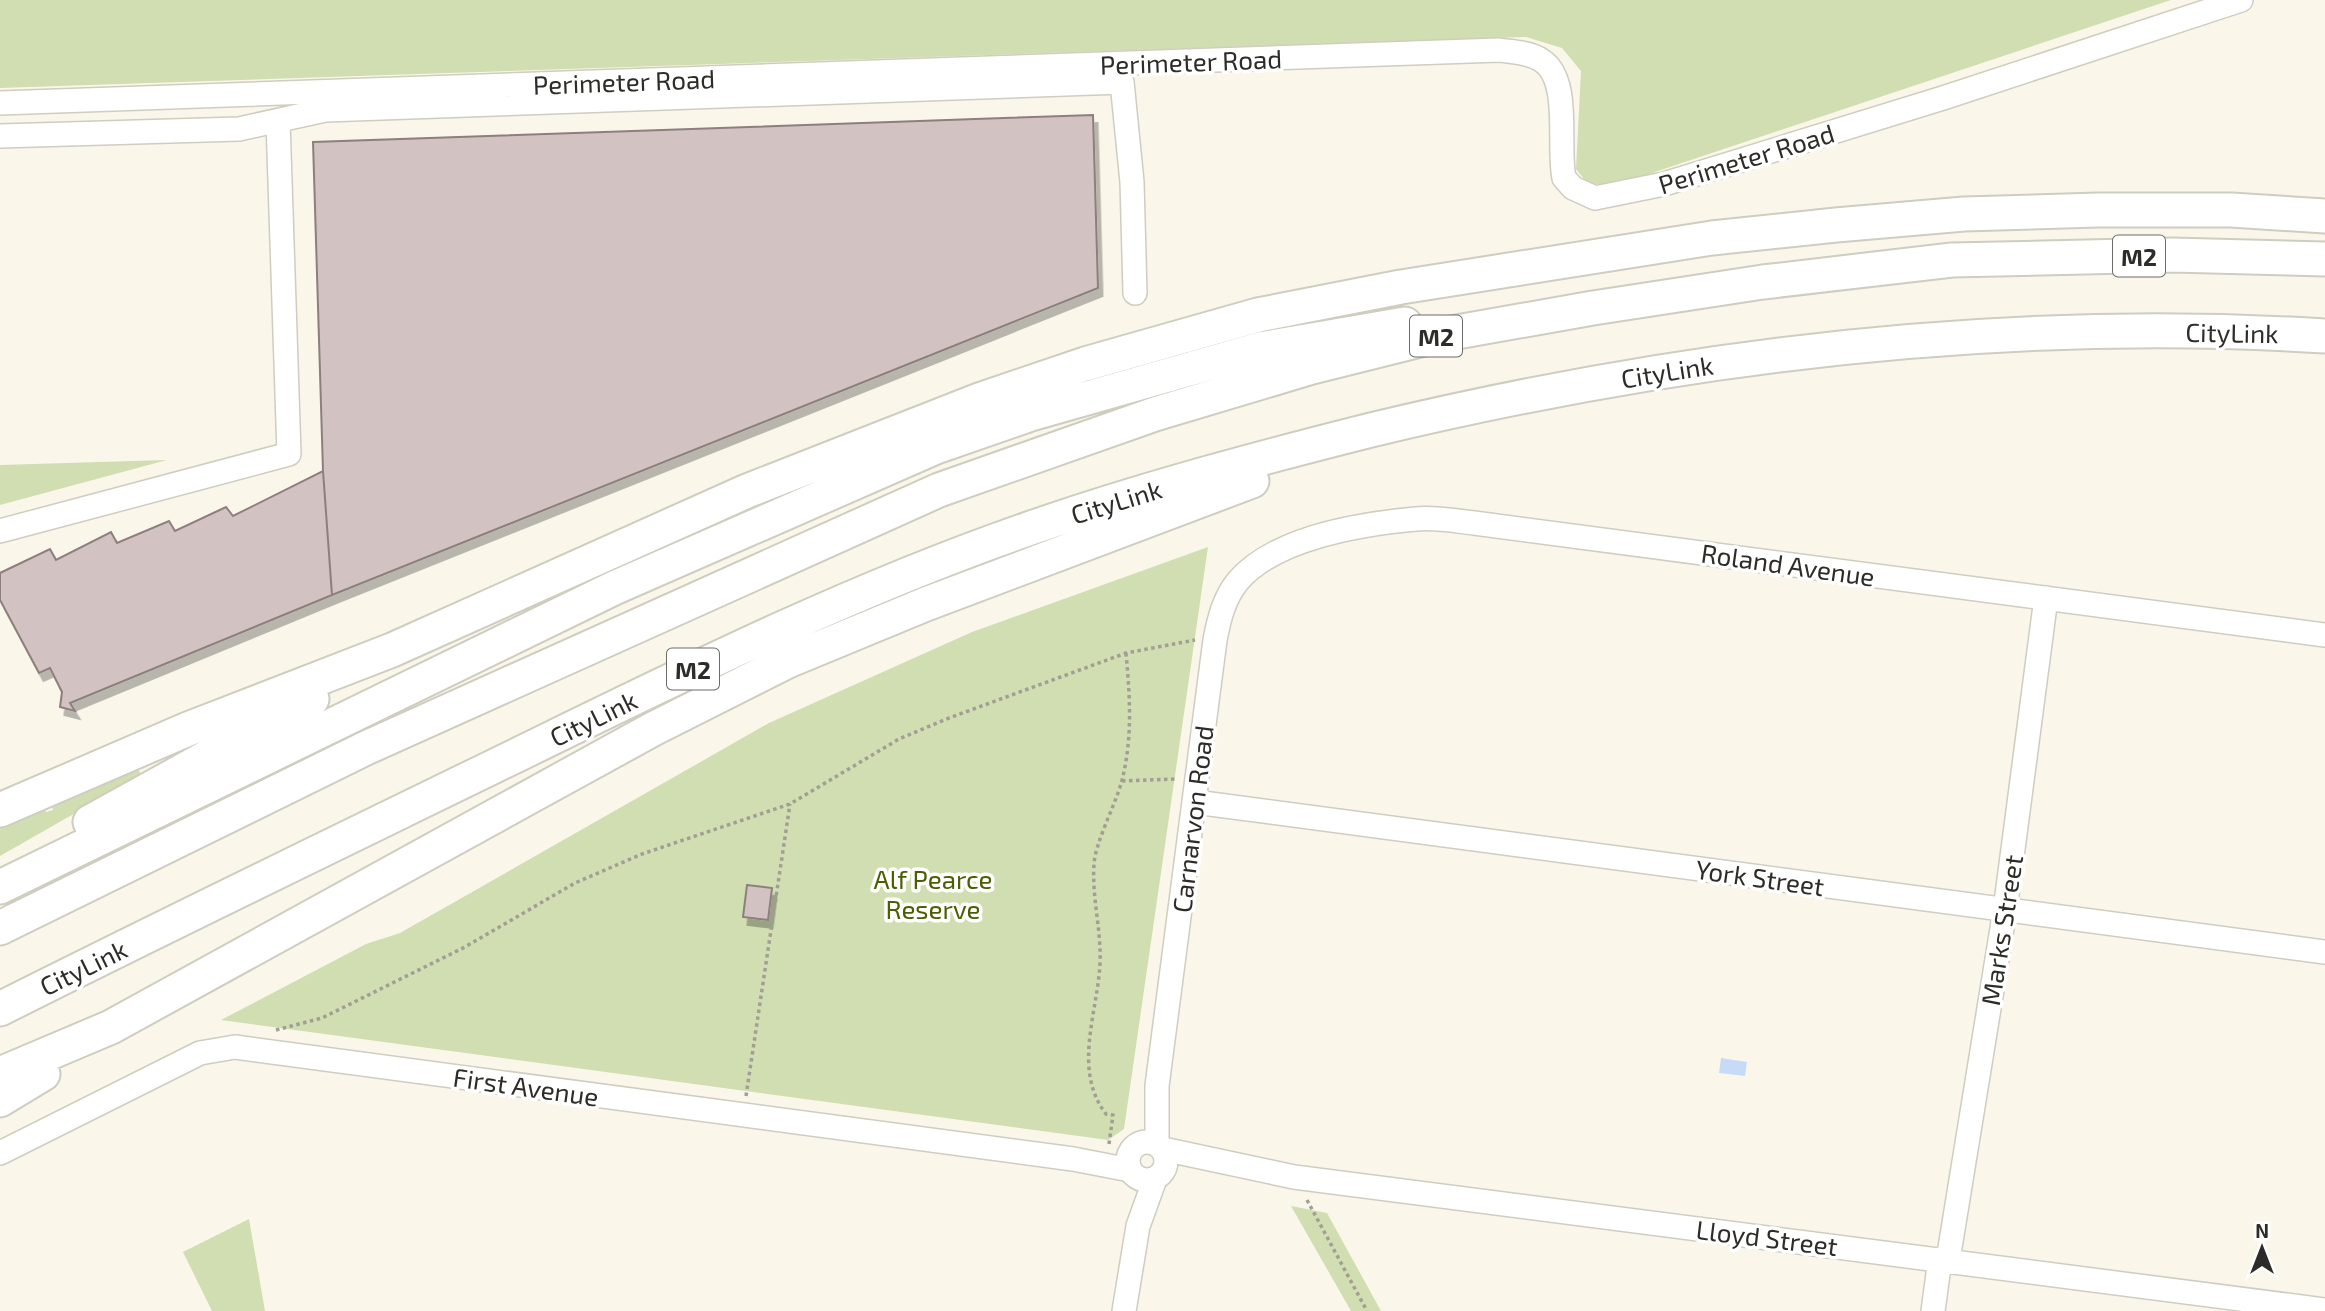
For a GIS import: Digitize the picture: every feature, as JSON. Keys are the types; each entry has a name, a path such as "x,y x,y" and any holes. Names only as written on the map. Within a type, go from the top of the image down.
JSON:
{"highway":[{"path":"0,810 188,729 392,650 747,491 979,400 1086,364 1258,315 1401,287 1699,240 1836,225 1964,214 2098,210 2231,211 2325,216"},
{"name":"M2","path":"0,928 366,748 939,491 1156,414 1312,368 1440,335 1593,308 1763,282 1952,260 2172,255 2325,259"},
{"path":"0,886 614,588 936,447 1031,414 1260,349 1409,324 1593,308"},
{"name":"CityLink","path":"0,1009 733,650 893,581 1026,530 1153,489 1284,452 1568,385 1737,360 1908,340 2140,330 2325,336"},
{"path":"0,1074 111,1027 653,729 788,661 939,599 1422,418"},
{"path":"0,886 112,808 302,705 392,650"},
{"path":"0,1100 35,1080 111,1027"}],"street":[{"name":"Perimeter Road","path":"0,103 1499,50 1540,59 1558,79 1564,178 1581,194 1595,198 1629,193 1722,167 2241,0"},
{"path":"0,136 239,129 325,110 1122,82 1132,182 1135,293"},
{"path":"0,531 289,454 278,121"},
{"name":"Roland Avenue","path":"1256,563 1282,548 1307,541 1418,518 1475,523 2325,635"},
{"name":"Carnarvon Road","path":"1124,1311 1147,1160 1215,640 1222,609 1236,583 1256,563"},
{"name":"Marks Street","path":"1933,1311 2005,910 2046,598"},
{"name":"York Street","path":"1195,802 2325,952"},
{"name":"First Avenue","path":"0,1153 200,1053 217,1048 251,1049 743,1117 1073,1159 1147,1160"},
{"name":"First Avenue","path":"1073,1159 1108,1153 1147,1160"},
{"name":"Lloyd Street","path":"1147,1160 1209,1161 1294,1177 2325,1310"}],"path":[{"path":"251,1049 252,1037 322,1018 465,947 575,883 642,854 789,804 898,739 1045,680 1126,653 1179,641 1215,640"},
{"path":"1108,1153 1114,1115 1106,1114 1094,1099 1090,1061 1089,1027 1100,961 1094,864 1122,780 1132,715 1126,653"},
{"path":"1122,780 1198,778"},
{"path":"743,1117 789,804"},
{"path":"1294,1177 1367,1311"}],"green space":[{"path":"0,0 2171,0 1619,184 1588,184 1576,169 1581,71 1562,48 1526,37 0,88"},
{"path":"167,460 0,505 0,465"},
{"name":"Alf Pearce Reserve","path":"1208,547 1124,1129 1108,1140 221,1020 366,944 400,933 769,723 972,632"},
{"path":"135,766 142,775 0,856 0,827 44,807 46,812 53,810 51,804"},
{"path":"1291,1206 1327,1213 1381,1311 1351,1311"},
{"path":"249,1219 265,1311 212,1311 183,1252"}],"water":[{"path":"1721,1058 1747,1062 1745,1076 1719,1073"}],"building":[{"path":"1093,115 1098,288 332,595 323,471 313,142"},
{"path":"323,471 332,595 70,703 75,711 60,707 62,692 50,668 39,673 0,600 0,573 50,549 56,560 111,532 117,543 169,521 175,531 226,507 233,516"},
{"path":"747,885 772,888 768,920 743,917"}]}
